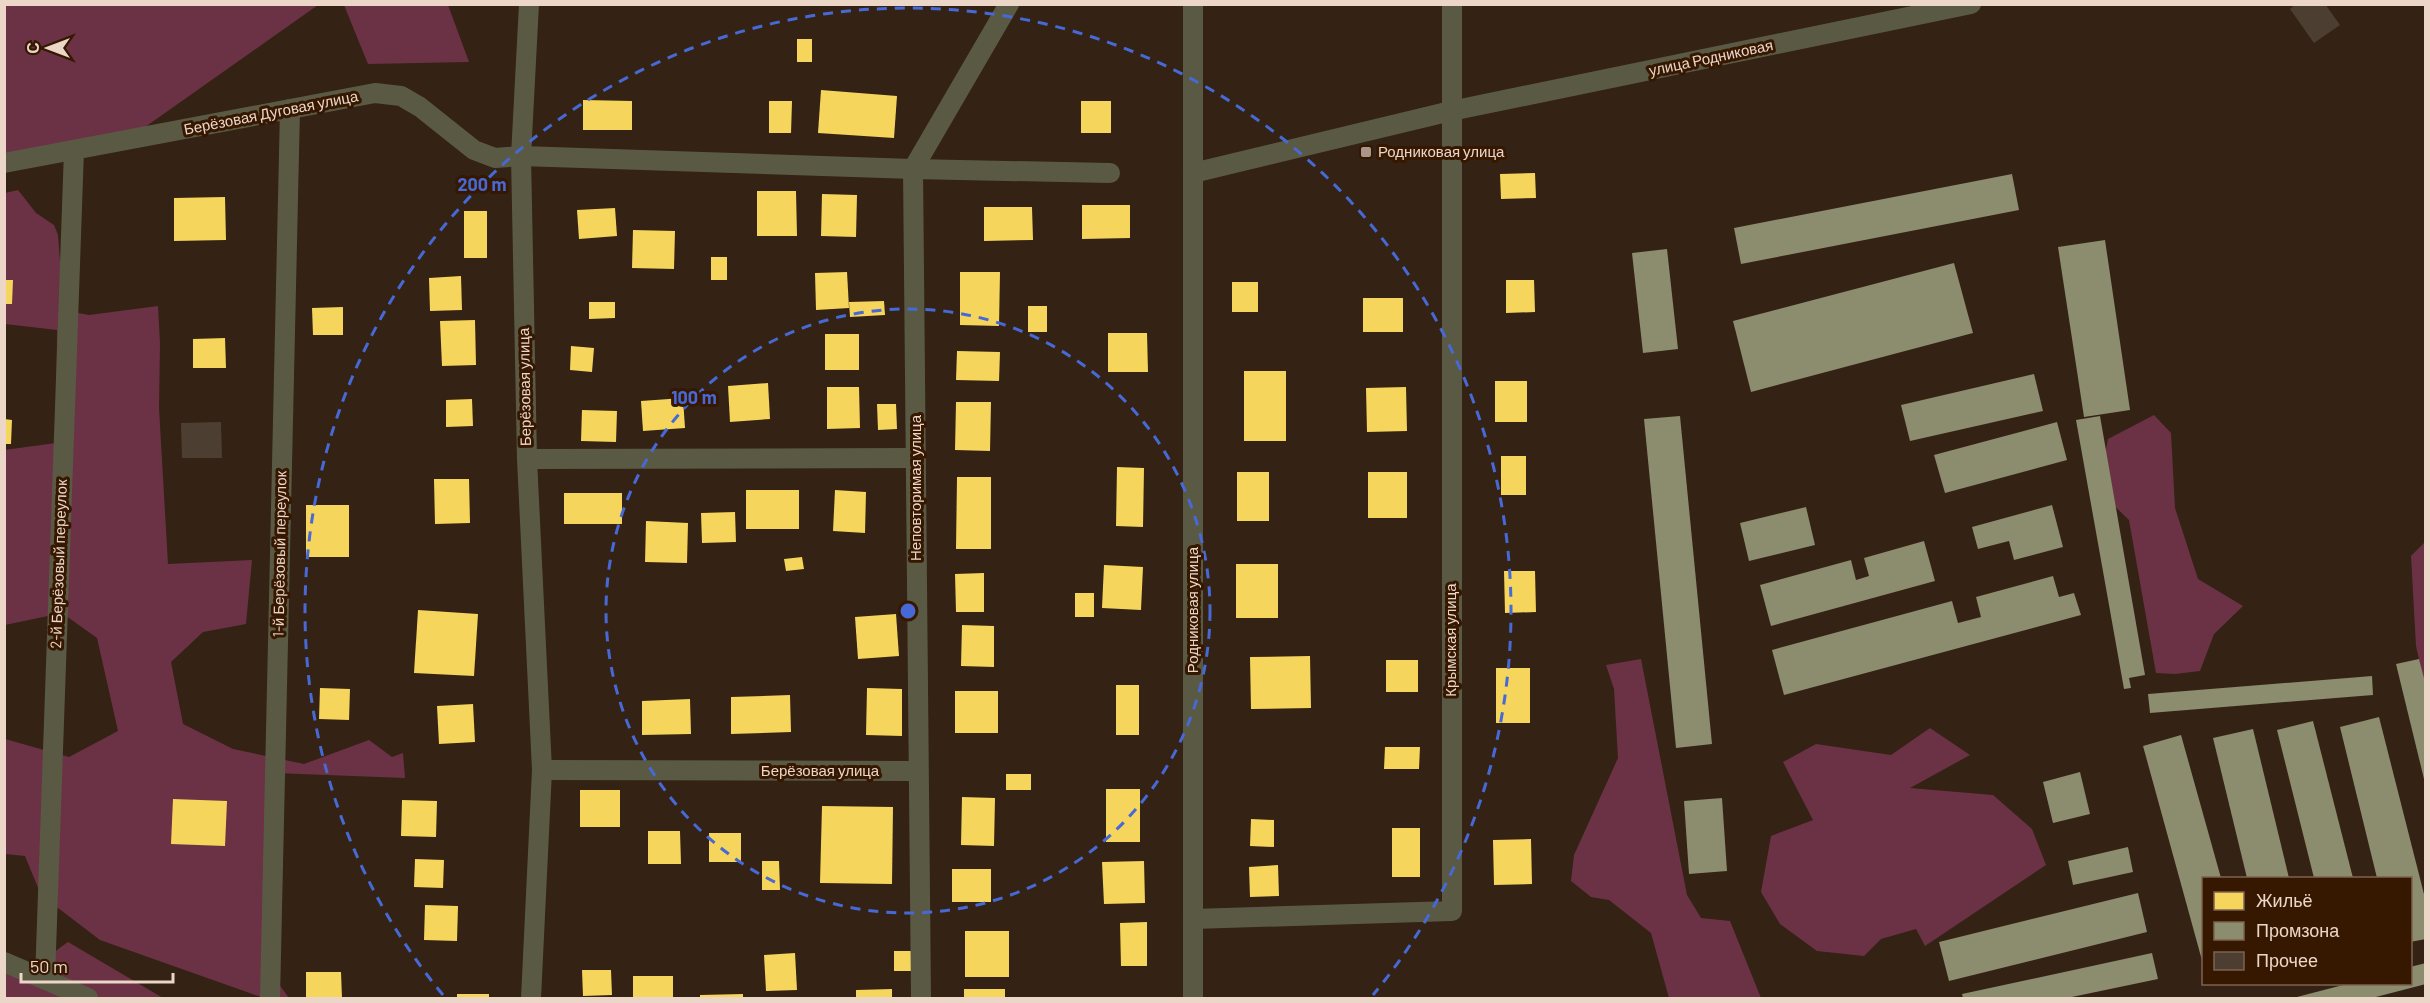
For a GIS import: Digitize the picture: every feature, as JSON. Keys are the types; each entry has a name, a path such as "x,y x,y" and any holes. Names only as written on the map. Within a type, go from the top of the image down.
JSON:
{"street":[{"name":"Берёзовая улица","path":"529,4 521,156 527,459 542,770 531,999"},
{"path":"913,170 1009,4"},
{"name":"Родниковая улица","path":"1193,4 1193,999"},
{"path":"1451,111 1452,4"},
{"name":"улица Родниковая","path":"1193,173 1451,111 1971,4"},
{"name":"Берёзовая Дуговая улица","path":"4,163 375,93 401,96 420,107 474,150 495,158 521,156 913,170 1110,173"},
{"name":"1-й Берёзовый переулок","path":"270,999 290,110"},
{"name":"Крымская улица","path":"1193,919 1452,911 1451,111"},
{"name":"2-й Берёзовый переулок","path":"45,979 74,150"},
{"name":"Неповторимая улица","path":"913,170 921,999"},
{"path":"527,459 916,458"},
{"name":"Берёзовая улица","path":"542,770 917,771"},
{"path":"4,962 88,999"}],"shaded area":[{"path":"5,5 318,5 138,132 5,156"},
{"path":"344,5 448,5 469,62 368,64"},
{"path":"18,190 36,213 54,225 58,235 63,300 67,311 89,315 158,306 159,408 168,564 252,560 246,624 203,632 171,662 183,724 233,749 304,764 369,740 392,757 403,753 405,778 274,773 273,976 289,998 264,998 100,940 41,895 25,856 5,854 5,739 69,757 118,731 97,638 62,613 5,625 4,450 56,443 57,330 5,324 5,193"},
{"path":"2154,415 2171,433 2175,508 2198,579 2243,606 2214,634 2200,671 2175,674 2156,673 2129,520 2098,490 2108,439"},
{"path":"2425,542 2425,686 2416,646 2411,556"},
{"path":"1641,659 1687,895 1701,918 1730,921 1761,998 1669,998 1651,933 1609,900 1591,897 1571,881 1574,855 1618,758 1614,689 1606,665"},
{"path":"1930,728 1970,755 1910,788 1993,795 2032,829 2046,865 1925,946 1916,929 1881,939 1864,956 1817,951 1780,924 1761,892 1771,836 1813,820 1783,762 1816,744 1891,755"},
{"path":"68,942 163,998 5,998 4,951 21,976"}],"building: Жильё":[{"path":"797,39 812,39 812,62 797,62"},
{"path":"821,90 897,96 894,138 818,133"},
{"path":"583,100 632,101 632,130 583,130"},
{"path":"769,101 792,101 791,133 769,133"},
{"path":"1081,101 1111,101 1111,133 1081,133"},
{"path":"1535,173 1536,198 1501,199 1500,174"},
{"path":"757,191 796,191 797,236 757,236"},
{"path":"822,194 857,195 856,237 821,236"},
{"path":"225,197 226,240 174,241 174,198"},
{"path":"1082,205 1130,205 1130,238 1082,239"},
{"path":"984,207 1032,207 1033,240 984,241"},
{"path":"615,208 617,236 579,239 577,210"},
{"path":"464,211 487,211 487,258 464,258"},
{"path":"633,230 675,231 674,269 632,268"},
{"path":"711,257 727,257 727,280 711,280"},
{"path":"847,272 849,308 816,310 815,273"},
{"path":"960,272 1000,272 999,326 960,325"},
{"path":"461,276 462,310 430,311 429,278"},
{"path":"4,280 13,280 12,304 4,304"},
{"path":"1506,280 1534,280 1535,312 1506,313"},
{"path":"1232,282 1258,282 1258,312 1232,312"},
{"path":"1363,298 1403,298 1403,332 1363,332"},
{"path":"884,301 885,315 850,317 849,302"},
{"path":"589,302 615,302 615,318 589,319"},
{"path":"1028,306 1047,306 1047,332 1028,332"},
{"path":"343,307 343,335 313,335 312,308"},
{"path":"475,320 476,365 442,366 440,321"},
{"path":"1108,333 1147,333 1148,372 1108,372"},
{"path":"825,334 859,334 859,370 825,370"},
{"path":"225,338 226,368 193,368 193,339"},
{"path":"571,346 594,348 592,372 570,370"},
{"path":"957,351 1000,352 999,381 956,380"},
{"path":"1244,371 1286,371 1286,441 1244,441"},
{"path":"1495,381 1527,381 1527,422 1495,422"},
{"path":"768,383 770,419 730,422 728,386"},
{"path":"827,387 859,387 860,428 827,429"},
{"path":"1406,387 1407,431 1367,432 1366,388"},
{"path":"683,398 685,428 643,431 641,401"},
{"path":"472,399 473,426 446,427 446,400"},
{"path":"956,402 991,402 990,451 955,450"},
{"path":"877,404 896,404 897,429 878,430"},
{"path":"582,410 617,411 616,442 581,441"},
{"path":"4,419 12,420 11,444 4,444"},
{"path":"1501,456 1526,456 1526,495 1501,495"},
{"path":"1117,467 1144,468 1143,527 1116,526"},
{"path":"1237,472 1269,472 1269,521 1237,521"},
{"path":"1368,472 1407,472 1407,518 1368,518"},
{"path":"957,477 991,477 991,549 956,549"},
{"path":"434,479 469,479 470,523 435,524"},
{"path":"746,490 799,490 799,529 746,529"},
{"path":"835,490 866,492 865,533 833,531"},
{"path":"564,493 622,493 622,524 564,524"},
{"path":"306,505 349,505 349,557 306,557"},
{"path":"735,512 736,542 702,543 701,513"},
{"path":"646,521 688,523 687,563 645,562"},
{"path":"802,557 804,569 786,571 784,559"},
{"path":"1236,564 1278,564 1278,618 1236,618"},
{"path":"1104,565 1143,567 1141,610 1102,608"},
{"path":"1504,571 1535,571 1536,612 1505,613"},
{"path":"984,573 984,612 956,612 955,574"},
{"path":"1075,593 1094,593 1094,617 1075,617"},
{"path":"418,610 478,614 474,676 414,673"},
{"path":"896,614 899,656 858,659 855,617"},
{"path":"962,625 994,626 994,667 961,666"},
{"path":"1310,656 1311,708 1251,709 1250,657"},
{"path":"1386,660 1418,660 1418,692 1386,692"},
{"path":"1496,668 1530,668 1530,723 1496,723"},
{"path":"1116,685 1139,685 1139,735 1116,735"},
{"path":"320,688 350,689 349,720 319,719"},
{"path":"867,688 902,689 902,736 866,735"},
{"path":"955,691 998,691 998,733 955,733"},
{"path":"790,695 791,732 731,734 731,697"},
{"path":"690,699 691,734 642,735 642,701"},
{"path":"473,704 475,742 439,744 437,706"},
{"path":"1385,747 1420,747 1419,769 1384,769"},
{"path":"1006,774 1031,774 1031,790 1006,790"},
{"path":"1106,789 1140,789 1140,842 1106,842"},
{"path":"580,790 620,790 620,827 580,827"},
{"path":"962,797 995,798 994,846 961,845"},
{"path":"173,799 227,801 225,846 171,844"},
{"path":"402,800 437,801 436,837 401,836"},
{"path":"822,806 893,807 892,884 820,883"},
{"path":"1251,819 1274,820 1274,847 1250,846"},
{"path":"1392,828 1420,828 1420,877 1392,877"},
{"path":"648,831 680,831 681,864 648,864"},
{"path":"709,833 741,833 741,862 709,862"},
{"path":"1531,839 1532,884 1494,885 1493,840"},
{"path":"415,859 444,860 443,888 414,887"},
{"path":"762,861 779,861 780,890 762,890"},
{"path":"1144,861 1145,903 1104,904 1102,862"},
{"path":"1278,865 1279,896 1250,897 1249,867"},
{"path":"952,869 991,869 991,902 952,902"},
{"path":"425,905 458,906 457,941 424,940"},
{"path":"1147,922 1147,966 1121,966 1120,923"},
{"path":"965,931 1009,931 1009,977 965,977"},
{"path":"894,951 918,951 918,971 894,971"},
{"path":"795,953 797,990 766,991 764,955"},
{"path":"582,970 611,970 612,995 583,996"},
{"path":"306,972 341,972 342,998 306,998"},
{"path":"633,976 673,976 673,998 633,998"},
{"path":"892,989 892,998 856,998 856,990"},
{"path":"964,989 1005,989 1005,998 964,998"},
{"path":"457,994 489,994 489,998 457,998"},
{"path":"743,994 743,998 700,998 700,995"}],"building: Промзона":[{"path":"2012,174 2019,210 1741,264 1734,228"},
{"path":"2105,240 2130,410 2084,417 2058,247"},
{"path":"1667,249 1678,349 1643,353 1632,253"},
{"path":"1954,263 1973,333 1751,392 1733,321"},
{"path":"2034,374 2043,411 1910,441 1901,405"},
{"path":"1680,416 1712,744 1676,748 1644,419"},
{"path":"2100,416 2145,675 2129,678 2131,688 2124,689 2076,420"},
{"path":"2057,422 2067,460 1945,493 1934,455"},
{"path":"2052,505 2063,547 2014,560 2009,541 1978,549 1972,527"},
{"path":"1806,507 1815,545 1749,561 1740,523"},
{"path":"1924,541 1935,581 1771,626 1760,585 1851,560 1856,580 1869,576 1864,558"},
{"path":"2053,576 2059,597 2074,593 2081,615 1784,695 1772,650 1952,601 1958,623 1981,617 1976,597"},
{"path":"2419,659 2426,686 2425,783 2396,664"},
{"path":"2372,676 2373,695 2150,713 2148,694"},
{"path":"2379,717 2426,902 2426,939 2412,942 2412,877 2377,877 2340,727"},
{"path":"2313,721 2353,877 2314,877 2277,730"},
{"path":"2253,729 2289,877 2247,877 2213,738"},
{"path":"2181,735 2221,877 2202,877 2202,960 2143,746"},
{"path":"2080,772 2090,814 2053,823 2043,782"},
{"path":"1722,798 1727,871 1689,874 1684,801"},
{"path":"2128,847 2133,872 2073,885 2068,861"},
{"path":"2138,893 2147,932 1949,981 1939,942"},
{"path":"2152,953 2158,979 2067,998 1963,998 1962,994"},
{"path":"2426,963 2426,984 2372,998 2293,998 2343,985 2412,985 2412,966"}],"building: Прочее":[{"path":"2296,4 2325,4 2340,25 2314,43 2290,9"},
{"path":"221,422 222,458 182,458 181,423"}],"place":[{"name":"Родниковая улица","path":"1366,152"}]}
